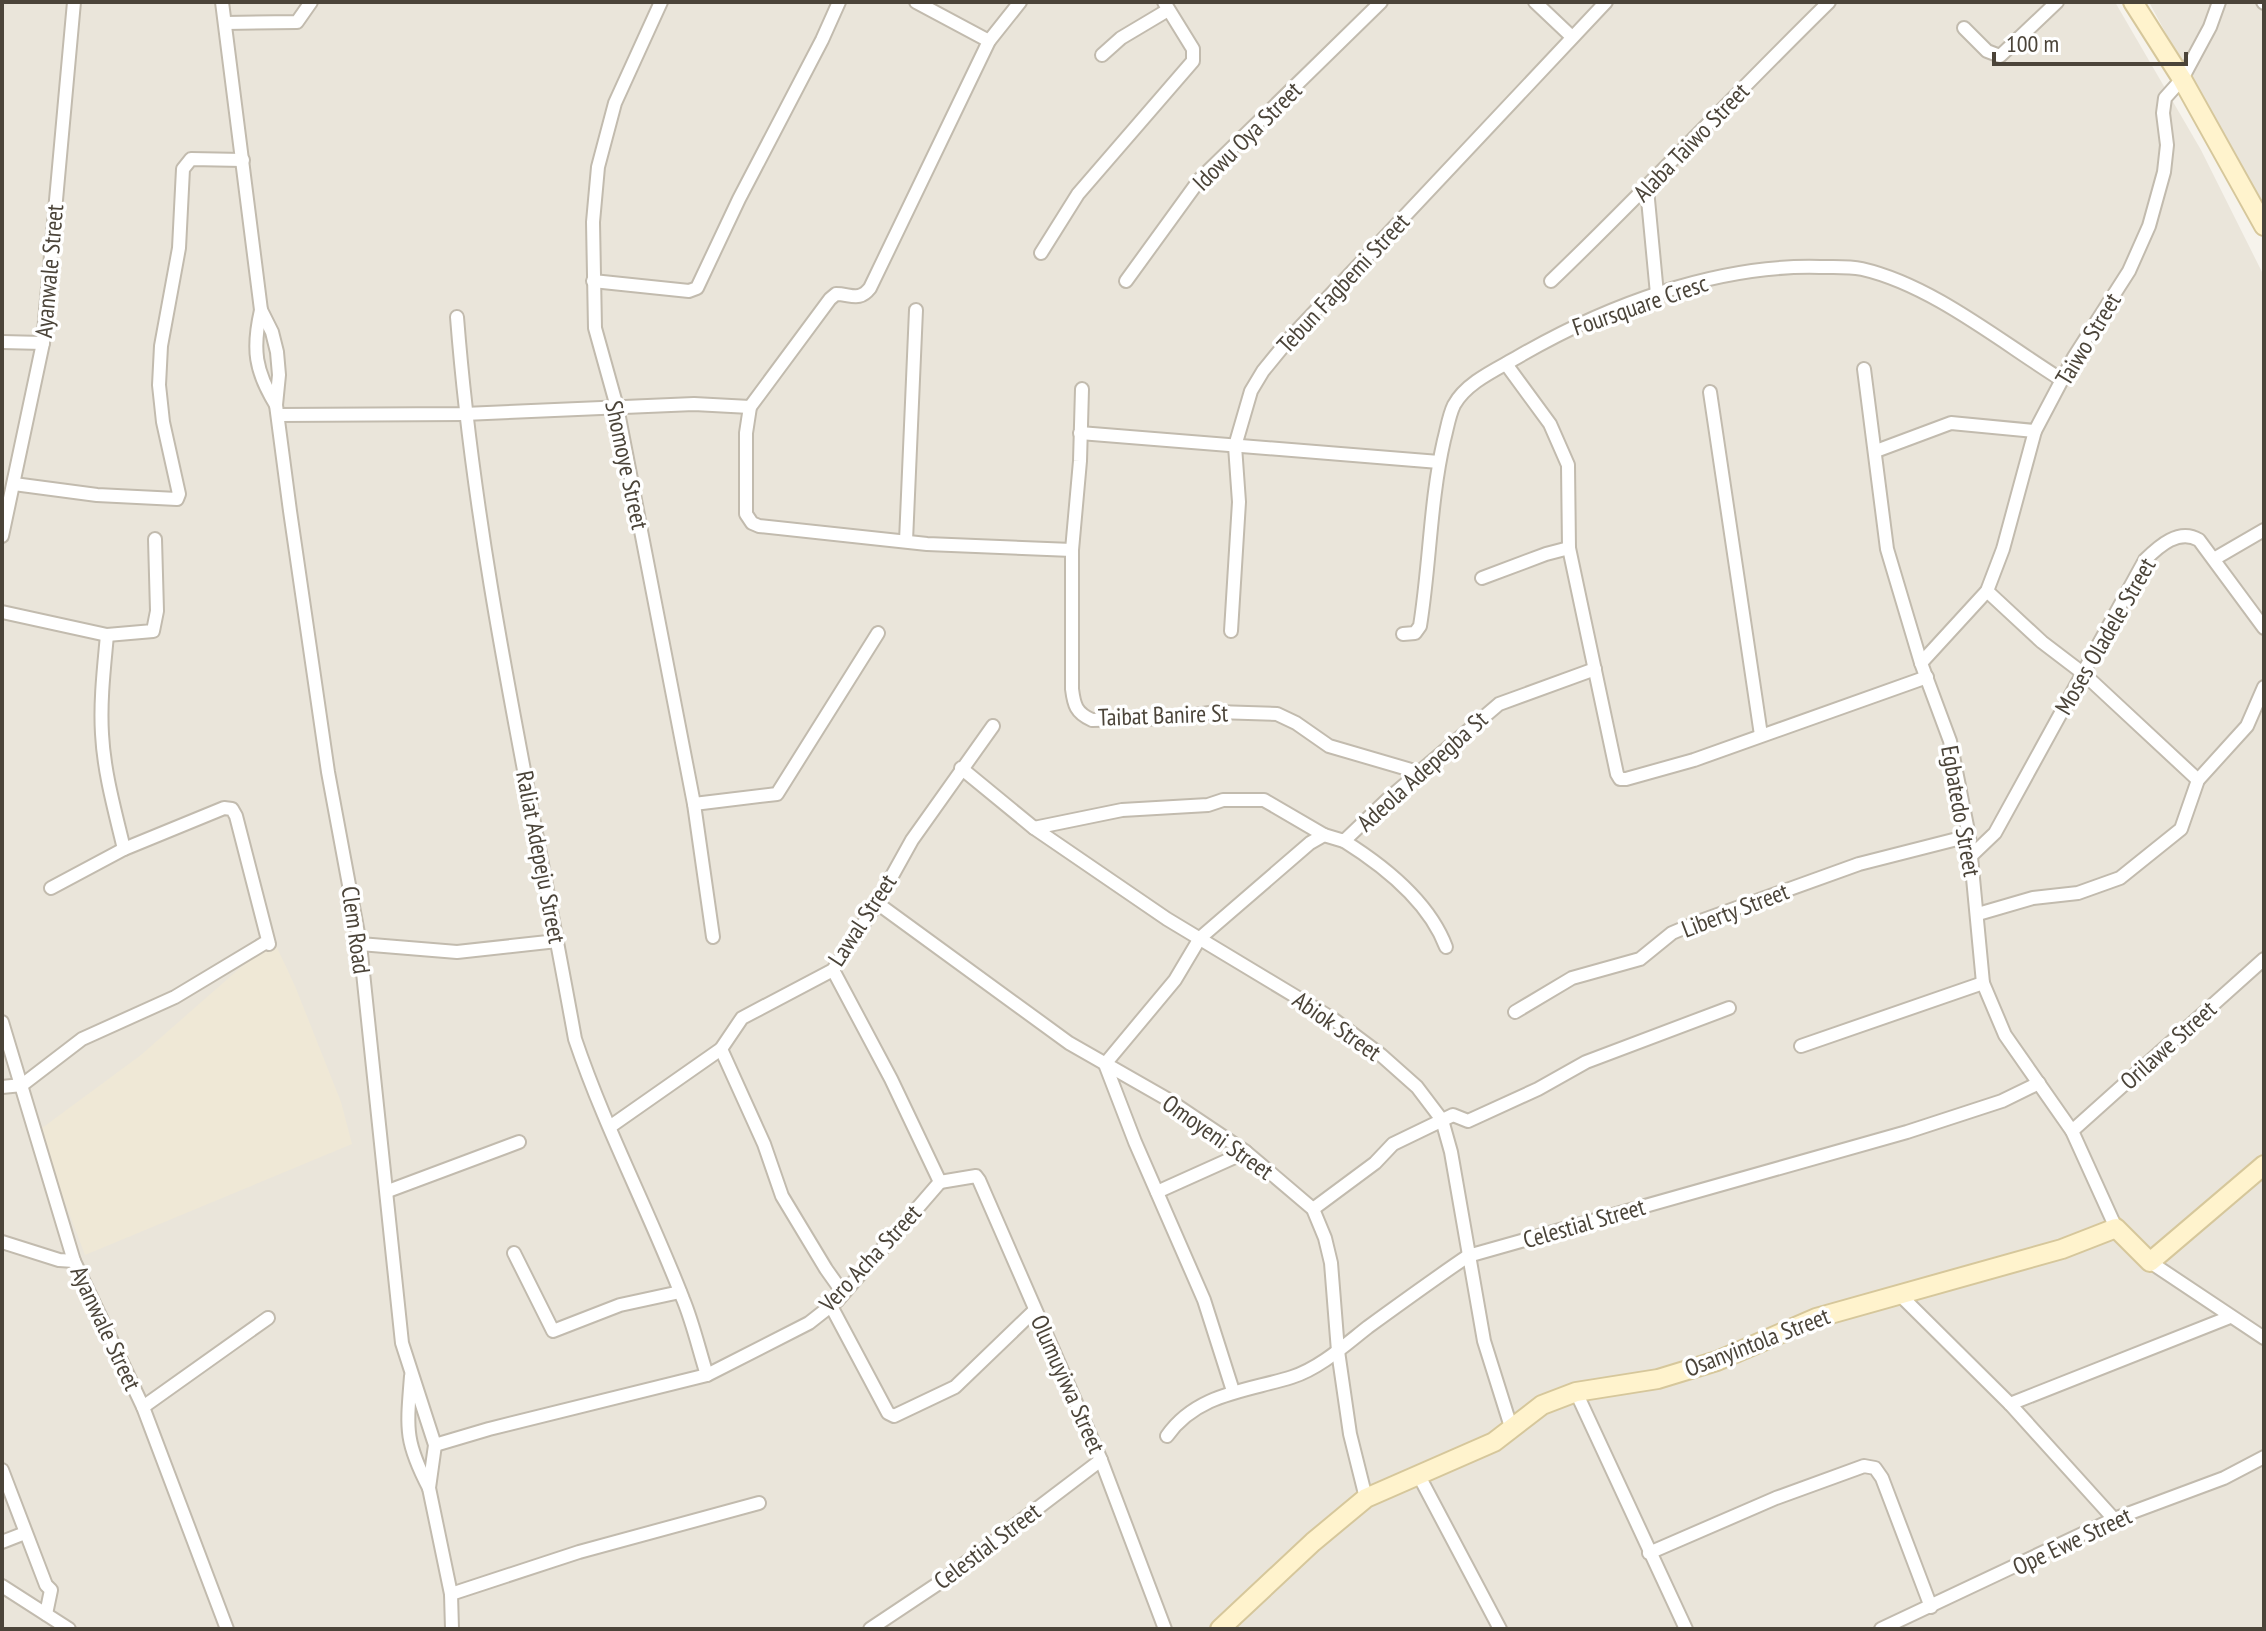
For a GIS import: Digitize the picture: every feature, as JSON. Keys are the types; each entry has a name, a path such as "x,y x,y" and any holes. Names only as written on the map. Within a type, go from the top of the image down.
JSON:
{"street":[{"name":"Ayanwale Street","path":"2,536 43,343 74,2"},
{"name":"Clem Road","path":"222,2 261,310 272,332 277,352 277,410 328,772 360,944 402,1343 435,1445 429,1488 451,1594 452,1629"},
{"path":"225,23 297,22 311,2"},
{"name":"Shomoye Street","path":"661,2 615,103 598,167 593,281 595,328 617,407 694,804 713,937"},
{"path":"593,281 689,291 697,288 839,2"},
{"path":"916,2 989,41"},
{"path":"1020,2 989,41 870,288 864,296 857,298 836,294 830,299 750,407 747,421 746,514 752,523 759,526 906,541 1072,550"},
{"name":"Idowu Oya Street","path":"1126,281 1200,179 1381,2"},
{"path":"1535,2 1572,37"},
{"name":"Tebun Fagbemi Street","path":"1231,631 1239,502 1235,446 1251,391 1290,338 1606,2"},
{"name":"Alaba Taiwo Street","path":"1551,281 1647,189 1709,121 1829,2"},
{"path":"1964,28 1987,51 2000,56 2057,2"},
{"path":"2133,2 2182,79 2264,226"},
{"name":"Taiwo Street","path":"1921,663 1987,591 2003,549 2035,431 2062,380 2129,271 2149,226 2164,172 2167,145 2163,113 2165,98 2182,79 2210,27 2219,2"},
{"path":"1041,253 1078,194 1193,61 1193,49 1166,6 1102,55"},
{"path":"14,484 97,495 177,499 179,494 163,422 159,385 161,346 179,248 183,169 191,159 243,160"},
{"path":"1647,189 1657,294"},
{"name":"Foursquare Cresc","path":"1403,634 1415,633 1420,626 1439,462 1454,406 1489,373 1556,334 1606,312 1657,294 1767,269 1803,266 1858,268 1938,300 2062,380"},
{"path":"261,310 256,333 256,361 261,381 277,410 464,414 694,404 750,407"},
{"path":"906,541 916,310"},
{"name":"Raliat Adepeju Street","path":"457,317 464,414 481,536 575,1039 591,1087 611,1126 624,1164 680,1292 707,1375"},
{"path":"2,342 43,343"},
{"path":"1506,364 1550,424 1568,465 1569,548 1620,779 1694,760 1927,677"},
{"name":"Egbatedo Street","path":"1864,369 1887,549 1921,663 1950,741 1969,836 1983,983 2005,1035 2072,1131 2116,1228"},
{"name":"Taibat Banire St","path":"1082,389 1072,550 1074,707 1082,716 1092,720 1176,718 1216,712 1277,714 1329,746 1418,772"},
{"path":"1710,392 1761,735"},
{"path":"1876,451 1951,423 2035,431"},
{"path":"1080,433 1439,462"},
{"path":"2214,559 2264,530"},
{"name":"Moses Oladele Street","path":"1972,855 1995,833 2145,560 2156,548 2179,536 2190,535 2199,540 2264,628"},
{"path":"2,612 107,635 153,631 157,611 155,539"},
{"path":"1482,578 1569,548"},
{"path":"1987,591 2042,642 2084,674 2198,780"},
{"path":"694,804 777,794 878,633"},
{"path":"107,635 101,695 102,737 124,849"},
{"name":"Adeola Adepegba St","path":"1105,1064 1175,980 1200,938 1310,843 1324,835 1344,841 1418,772 1499,704 1595,669"},
{"path":"1978,914 2033,898 2078,893 2120,878 2181,829 2198,780 2247,726 2264,687"},
{"name":"Lawal Street","path":"611,1126 721,1049 742,1018 833,970 877,903 912,840 993,726"},
{"name":"Abiok Street","path":"961,768 1034,828 1167,919 1333,1019 1417,1087 1442,1120 1451,1152 1484,1341 1511,1427"},
{"path":"1034,828 1122,810 1208,805 1223,800 1264,800 1324,835"},
{"path":"2,1087 22,1085 82,1039 175,997 268,941 269,944 232,809 224,808 124,849 51,888"},
{"name":"Liberty Street","path":"1515,1012 1572,978 1640,959 1672,933 1698,922 1859,864 1969,836"},
{"path":"1344,841 1392,876 1416,900 1443,937 1446,947"},
{"name":"Omoyeni Street","path":"877,903 1069,1043 1167,1099 1246,1152 1313,1209 1331,1263 1338,1351 1350,1434 1366,1498"},
{"path":"360,944 457,952 557,941"},
{"name":"Orilawe Street","path":"2072,1131 2264,959"},
{"name":"Vero Acha Street","path":"435,1445 707,1375 809,1323 831,1306 940,1182 891,1079 833,970"},
{"path":"1801,1046 1983,983"},
{"path":"1313,1209 1375,1163 1393,1144 1442,1120 1453,1115 1468,1121 1538,1089 1586,1062 1729,1008"},
{"name":"Ayanwale Street","path":"2,1022 74,1261 143,1407 227,1629"},
{"path":"721,1049 764,1144 782,1196 843,1293"},
{"path":"1105,1064 1204,1300 1233,1391"},
{"name":"Celestial Street","path":"1167,1436 1176,1424 1192,1412 1233,1391 1294,1377 1338,1351 1468,1256 1907,1132 2002,1101 2039,1083"},
{"path":"388,1191 519,1142"},
{"path":"1157,1192 1246,1152"},
{"path":"2150,1262 2264,1165"},
{"name":"Olumuyiwa Street","path":"940,1182 976,1176 1101,1460 1165,1629"},
{"path":"2116,1228 2150,1262 2264,1338"},
{"name":"Osanyintola Street","path":"1220,1629 1313,1542 1366,1498 1494,1442 1542,1405 1576,1392 1658,1379 1717,1361 1816,1318 2062,1249 2116,1228"},
{"path":"2,1242 59,1260 74,1261"},
{"path":"514,1253 553,1331 620,1305 680,1292"},
{"path":"1899,1294 2010,1404 2114,1519"},
{"path":"831,1306 888,1413 894,1416 955,1387 1035,1310"},
{"path":"2010,1404 2230,1317"},
{"path":"143,1407 268,1318"},
{"path":"411,1368 407,1436 413,1457 429,1488"},
{"path":"1576,1392 1686,1629"},
{"name":"Ope Ewe Street","path":"1881,1629 2114,1519 2224,1478 2264,1457"},
{"name":"Celestial Street","path":"870,1629 939,1583 1101,1460"},
{"path":"1649,1553 1776,1498 1864,1466 1875,1468 1882,1478 1931,1607"},
{"path":"2,1470 46,1585 51,1590 46,1614"},
{"path":"1418,1474 1500,1629"},
{"path":"451,1594 579,1552 759,1503"},
{"path":"2,1542 25,1533"},
{"path":"2,1586 69,1629"}],"shaded area":[{"path":"2,2 2115,2 2201,150 2264,276 2264,1629 2,1629"},
{"path":"2149,2 2264,2 2264,221 2245,180"},
{"path":"273,939 341,1102 352,1144 85,1255 38,1131 141,1055"}]}
